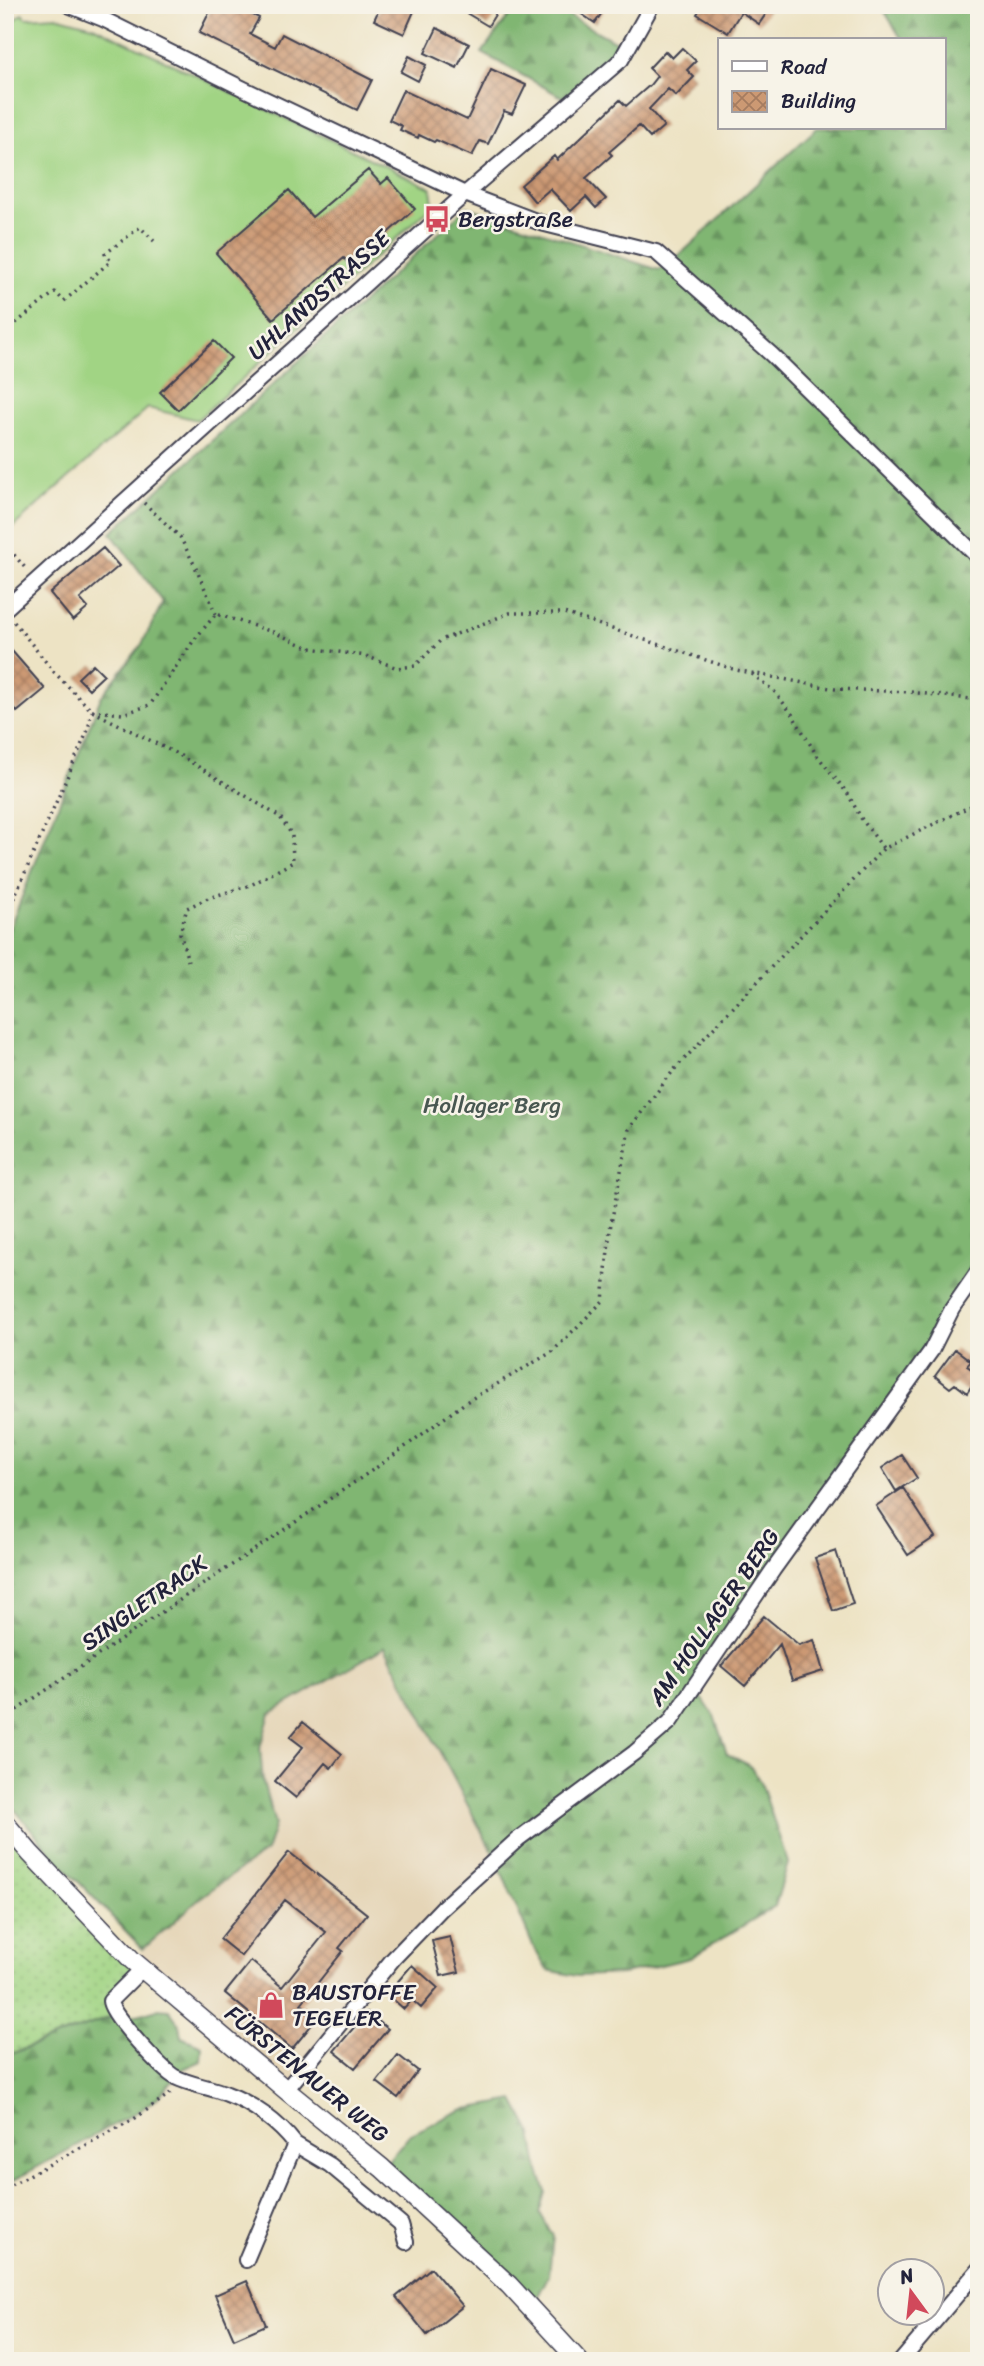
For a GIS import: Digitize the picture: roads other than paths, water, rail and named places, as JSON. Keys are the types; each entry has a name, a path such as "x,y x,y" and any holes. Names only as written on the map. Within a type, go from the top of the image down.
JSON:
{"street":[{"path":"68,5 103,19 466,194 541,223 656,252 772,355 979,558"},
{"name":"UHLANDSTRASSE","path":"8,614 35,582 133,493 466,194 621,60 652,5"},
{"name":"AM HOLLAGER BERG","path":"286,2090 393,1959 442,1908 518,1839 635,1753 670,1722 773,1570 931,1351 952,1309 979,1270"},
{"name":"FÜRSTENAUER WEG","path":"5,1823 72,1898 142,1969 382,2168 509,2285 579,2361"},
{"path":"142,1969 110,2001 110,2008 164,2068 173,2077 230,2095 284,2129 295,2144 362,2189 401,2224 406,2242"},
{"path":"246,2260 295,2144"},
{"path":"901,2361 979,2269"}],"place":[{"name":"Bergstraße","path":"437,219"},
{"name":"BAUSTOFFE TEGELER","path":"271,2005"}],"park label":[{"name":"Hollager Berg","path":"492,1105"}]}
